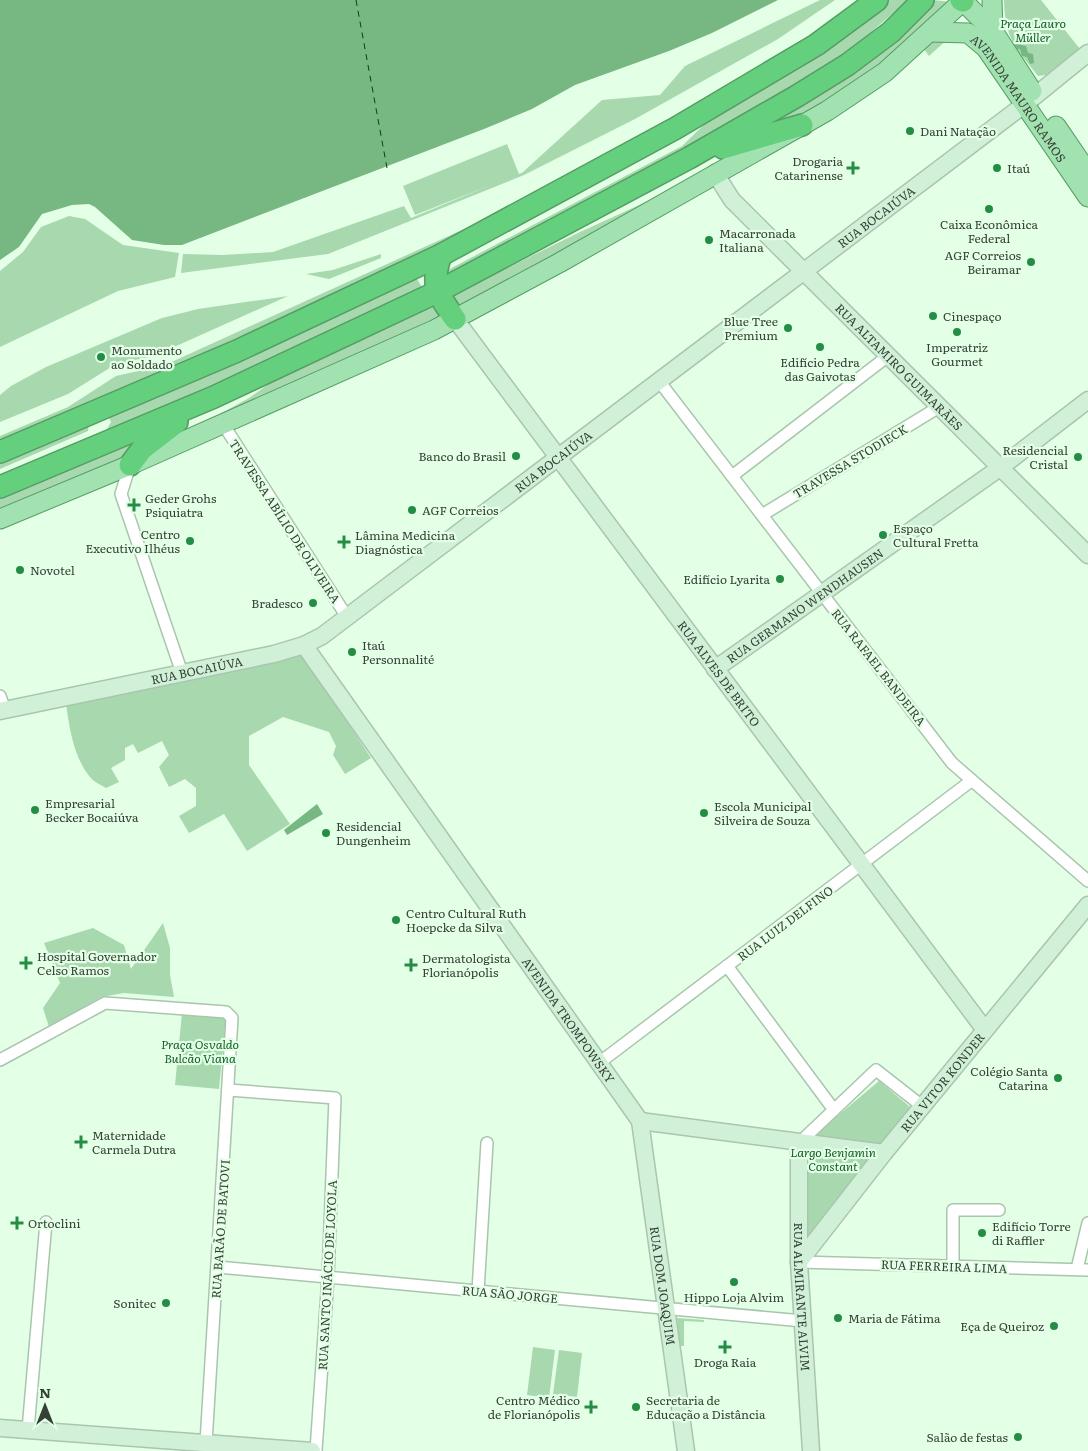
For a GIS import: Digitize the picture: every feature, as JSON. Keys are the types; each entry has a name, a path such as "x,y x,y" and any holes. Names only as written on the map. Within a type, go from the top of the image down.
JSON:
{"highway":[{"path":"0,452 237,351 441,255 676,128 816,45 877,0"},
{"path":"0,487 214,397 437,292 689,158 847,65 890,32 923,0"},
{"path":"689,158 802,125"},
{"path":"441,255 434,278 437,292 454,318"},
{"path":"130,465 148,444 214,397"},
{"path":"79,454 96,435 99,428 94,412"}],"main road":[{"path":"0,519 223,424 454,318 559,263 802,125 885,72 963,0"},
{"name":"AVENIDA MAURO RAMOS","path":"963,0 993,31 1030,100 1088,197"},
{"path":"992,0 993,31"},
{"name":"AVENIDA MAURO RAMOS","path":"930,32 968,33 975,38 986,48 1030,100 1088,173"},
{"name":"RUA BOCAIÚVA","path":"2,706 274,654 304,645 322,636 1030,100 1088,53"},
{"name":"RUA ALTAMIRO GUIMARÃES","path":"715,173 732,200 1088,555"},
{"name":"RUA ALVES DE BRITO","path":"454,318 985,1030"},
{"name":"RUA GERMANO WENDHAUSEN","path":"715,669 1001,467 1088,400"},
{"name":"AVENIDA TROMPOWSKY","path":"304,645 640,1121"},
{"name":"RUA VITOR KONDER","path":"799,1262 922,1106 1088,905"},
{"path":"640,1121 884,1153"},
{"name":"RUA DOM JOAQUIM","path":"640,1121 686,1451"},
{"name":"RUA ALMIRANTE ALVIM","path":"799,1143 799,1262 811,1451"},
{"path":"860,1150 868,1160 869,1172"},
{"path":"0,1428 205,1447 314,1451"}],"street":[{"path":"732,476 888,356"},
{"name":"RUA RAFAEL BANDEIRA","path":"659,381 952,763 1088,881"},
{"name":"TRAVESSA STODIECK","path":"762,515 938,407"},
{"name":"TRAVESSA ABÍLIO DE OLIVEIRA","path":"223,424 347,617"},
{"path":"130,465 120,494 182,673"},
{"name":"RUA LUIZ DELFINO","path":"599,1063 862,866 971,781"},
{"path":"727,966 834,1110"},
{"name":"RUA BARÃO DE BATOVI","path":"0,1060 105,1003 226,1012 232,1018 218,1267 205,1447"},
{"path":"799,1143 876,1070 922,1106"},
{"name":"RUA SANTO INÁCIO DE LOYOLA","path":"228,1090 336,1098 328,1277 314,1451"},
{"path":"478,1291 487,1142"},
{"path":"953,1266 954,1210 999,1210"},
{"path":"28,1430 46,1222"},
{"path":"1082,1270 1088,1223"},
{"name":"RUA FERREIRA LIMA","path":"799,1262 1082,1270"},
{"name":"RUA SÃO JORGE","path":"218,1267 803,1321"}],"green space":[{"path":"820,0 835,0 778,39 635,119 524,175 328,254 181,273 183,254 223,255 273,252 404,206 411,218 491,185 415,215 403,186 507,144 519,174 602,100 660,95 685,66"},
{"path":"888,0 908,0 847,53 683,151 447,277 446,271 682,146 714,115 838,43"},
{"path":"933,0 951,2 908,45 842,93 777,130 734,142 892,43"},
{"name":"Praça Lauro Müller","path":"1004,0 1041,0 1080,49 1046,75 1038,76 1017,49 1009,34 1006,24"},
{"path":"949,38 929,56 921,45 931,40"},
{"path":"703,176 460,307 452,295 580,232"},
{"path":"508,215 273,327 0,444 0,436 68,407 116,376 165,365 475,224"},
{"path":"69,216 85,219 123,245 179,253 175,277 118,291 0,347 0,271 23,252 41,227"},
{"path":"381,254 381,258 329,279 306,274 333,270"},
{"path":"416,277 423,289 266,362 106,431 111,422 108,415"},
{"path":"288,296 154,356 116,364 68,394 0,422 0,395 11,386 46,367 162,318 198,309"},
{"path":"435,303 443,315 180,436 249,398 280,376"},
{"path":"89,422 88,431 0,469 0,459"},
{"path":"151,431 125,460 0,510 0,495"},
{"path":"302,653 371,758 345,774 333,755 336,746 329,732 283,717 249,736 249,765 290,824 247,851 224,814 189,833 179,816 196,806 196,788 185,779 169,787 159,767 169,755 162,741 138,753 133,744 125,748 125,760 111,768 119,782 106,788 92,779 84,769 76,752 66,703"},
{"path":"163,923 170,948 170,975 174,997 124,993 101,997 49,1027 43,1008 60,983 44,943 93,928 124,945 131,969"},
{"name":"Praça Osvaldo Bulcão Viana","path":"182,1013 226,1018 219,1089 175,1085"},
{"name":"Largo Benjamin Constant","path":"879,1081 910,1107 807,1241 803,1145"},
{"path":"677,1318 704,1320 704,1322 684,1321 684,1346 680,1346"},
{"path":"533,1347 555,1350 549,1398 527,1395"},
{"path":"559,1350 582,1353 577,1397 553,1394"}],"shaded area":[{"path":"0,0 778,0 712,33 669,51 575,85 532,109 484,129 182,245 164,245 132,240 95,207 89,204 72,205 42,214 19,247 0,260"},
{"path":"1015,38 1019,40 1021,45 1026,46 1028,53 1033,54 1034,63 1030,64 1027,57 1022,56 1020,49 1016,49 1013,41"},
{"path":"317,804 323,814 287,835 284,830"}],"ferry route":[{"path":"356,0 387,168"}],"place":[{"name":"Dani Natação","path":"910,131"},
{"name":"Drogaria Catarinense","path":"853,168"},
{"name":"Itaú","path":"997,168"},
{"name":"Caixa Econômica Federal","path":"989,209"},
{"name":"Macarronada Italiana","path":"709,240"},
{"name":"AGF Correios Beiramar","path":"1031,262"},
{"name":"Cinespaço","path":"933,316"},
{"name":"Blue Tree Premium","path":"788,328"},
{"name":"Imperatriz Gourmet","path":"957,332"},
{"name":"Edifício Pedra das Gaivotas","path":"820,347"},
{"name":"Monumento ao Soldado","path":"101,357"},
{"name":"Banco do Brasil","path":"516,456"},
{"name":"Residencial Cristal","path":"1078,457"},
{"name":"Geder Grohs Psiquiatra","path":"134,505"},
{"name":"AGF Correios","path":"412,510"},
{"name":"Espaço Cultural Fretta","path":"883,535"},
{"name":"Centro Executivo Ilhéus","path":"190,541"},
{"name":"Lâmina Medicina Diagnóstica","path":"344,542"},
{"name":"Novotel","path":"20,570"},
{"name":"Edifício Lyarita","path":"780,579"},
{"name":"Bradesco","path":"313,603"},
{"name":"Itaú Personnalité","path":"352,652"},
{"name":"Empresarial Becker Bocaiúva","path":"35,810"},
{"name":"Escola Municipal Silveira de Souza","path":"704,813"},
{"name":"Residencial Dungenheim","path":"326,833"},
{"name":"Centro Cultural Ruth Hoepcke da Silva","path":"396,920"},
{"name":"Hospital Governador Celso Ramos","path":"26,963"},
{"name":"Dermatologista Florianópolis","path":"411,965"},
{"name":"Colégio Santa Catarina","path":"1058,1078"},
{"name":"Maternidade Carmela Dutra","path":"81,1142"},
{"name":"Ortoclini","path":"17,1223"},
{"name":"Edifício Torre di Raffler","path":"982,1233"},
{"name":"Hippo Loja Alvim","path":"734,1282"},
{"name":"Sonitec","path":"166,1303"},
{"name":"Maria de Fátima","path":"838,1318"},
{"name":"Eça de Queiroz","path":"1054,1326"},
{"name":"Droga Raia","path":"725,1347"},
{"name":"Centro Médico de Florianópolis","path":"591,1407"},
{"name":"Secretaria de Educação a Distância","path":"636,1407"},
{"name":"Salão de festas","path":"1018,1437"}]}
